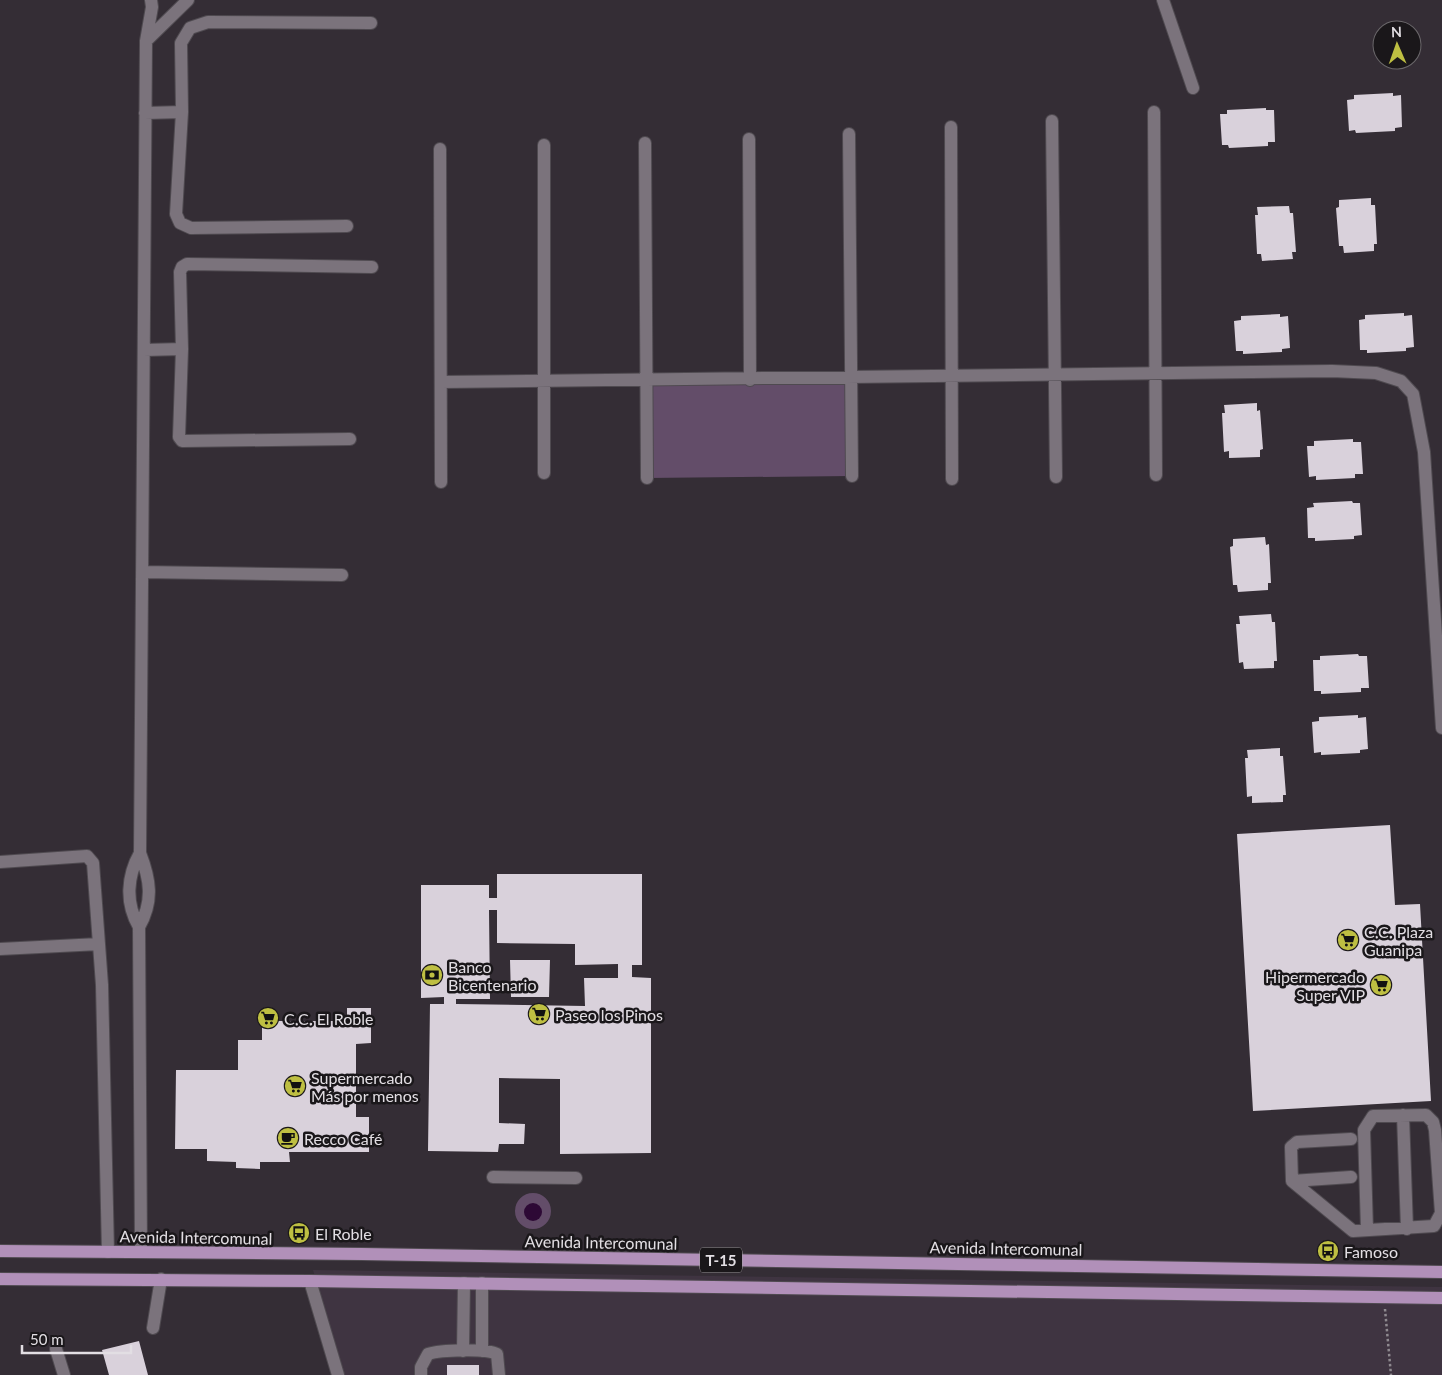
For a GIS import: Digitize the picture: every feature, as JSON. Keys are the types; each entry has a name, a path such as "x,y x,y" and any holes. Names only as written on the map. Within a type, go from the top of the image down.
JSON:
{"main road":[{"name":"Avenida Intercomunal","path":"0,1251 1442,1272"},
{"name":"T-15","path":"0,1279 482,1283 1442,1298"}],"street":[{"path":"146,41 188,0"},
{"path":"1163,0 1193,88"},
{"path":"139,926 148,912 149,893 147,872 140,853 146,41 154,2"},
{"path":"347,226 190,228 180,223 176,214 182,112 180,43 190,28 208,22 371,23"},
{"path":"145,113 182,112"},
{"path":"1154,112 1156,475"},
{"path":"1052,122 1056,477"},
{"path":"951,127 952,478"},
{"path":"849,134 852,476"},
{"path":"749,139 750,380"},
{"path":"645,143 647,478"},
{"path":"544,145 544,473"},
{"path":"440,149 442,482"},
{"path":"350,439 182,441 180,437 182,349 180,272 182,267 187,264 372,267"},
{"path":"144,350 182,349"},
{"path":"441,382 951,378 1332,371 1376,373 1401,381 1413,394 1424,452 1442,728"},
{"path":"142,572 342,575"},
{"path":"140,853 133,866 129,895 131,910 139,926 141,1252"},
{"path":"0,862 87,856 91,859 102,985 108,1252"},
{"path":"0,949 99,944"},
{"path":"1402,1115 1407,1229"},
{"path":"1351,1139 1297,1142 1291,1147 1292,1181 1353,1231 1434,1226 1441,1213 1433,1122 1426,1115 1373,1116 1364,1130 1367,1230"},
{"path":"493,1177 576,1178"},
{"path":"1292,1181 1351,1177"},
{"path":"153,1328 161,1279"},
{"path":"310,1281 338,1375"},
{"path":"463,1351 464,1283"},
{"path":"482,1283 482,1351"},
{"path":"56,1349 64,1375"},
{"path":"421,1375 421,1366 428,1354 463,1351 482,1351 497,1354 499,1375"}],"path":[{"path":"1384,1297 1391,1375"}],"shaded area":[{"path":"851,378 852,476 647,478 646,380"},
{"path":"533,1193 545,1199 551,1211 545,1223 533,1229 521,1223 515,1211 521,1199"},
{"path":"529,1203 537,1203 542,1208 540,1219 529,1221 524,1216 524,1208"},
{"path":"313,1270 1442,1287 1442,1375 344,1375"}],"building":[{"path":"1393,93 1393,96 1401,95 1402,127 1395,128 1395,131 1356,133 1355,130 1349,131 1347,100 1354,99 1354,95"},
{"path":"1266,108 1266,110 1274,110 1275,142 1268,142 1268,146 1229,148 1228,145 1222,145 1220,114 1227,114 1227,110"},
{"path":"1371,198 1371,205 1375,205 1377,244 1374,244 1374,251 1344,253 1343,246 1339,246 1336,208 1339,207 1339,200"},
{"path":"1289,206 1290,213 1293,213 1296,252 1292,252 1293,259 1262,261 1261,254 1257,254 1255,215 1258,215 1257,207"},
{"path":"1404,313 1404,316 1412,315 1414,347 1406,348 1406,351 1367,353 1367,350 1360,350 1359,320 1365,319 1365,315"},
{"path":"1280,314 1280,317 1288,316 1290,348 1282,349 1282,352 1243,354 1243,351 1236,351 1234,321 1241,320 1241,316"},
{"path":"1257,403 1257,411 1260,410 1263,449 1260,450 1260,457 1229,458 1229,451 1224,452 1222,413 1225,413 1224,405"},
{"path":"1353,439 1353,442 1361,442 1363,474 1355,474 1355,478 1316,480 1316,476 1309,477 1307,446 1314,446 1314,441"},
{"path":"1352,501 1353,503 1360,503 1362,535 1354,536 1354,539 1315,541 1315,538 1308,538 1307,508 1314,507 1313,503"},
{"path":"1265,537 1266,545 1269,544 1271,583 1268,583 1268,590 1238,592 1237,585 1233,585 1230,547 1233,546 1233,539"},
{"path":"1271,614 1272,622 1275,622 1277,661 1274,661 1274,668 1244,669 1243,662 1239,663 1236,624 1240,624 1239,616"},
{"path":"1358,654 1359,656 1367,656 1369,688 1361,688 1361,692 1321,694 1321,691 1314,691 1313,660 1320,660 1320,656"},
{"path":"1358,715 1358,718 1366,717 1368,749 1360,750 1360,753 1321,755 1321,752 1314,753 1312,722 1319,721 1319,717"},
{"path":"1280,748 1280,756 1283,756 1286,795 1283,795 1283,802 1252,803 1252,796 1247,797 1245,758 1248,758 1247,750"},
{"path":"1390,825 1395,905 1420,904 1431,1101 1253,1111 1237,834"},
{"path":"497,874 642,874 642,965 632,965 632,977 651,978 651,1153 560,1154 560,1079 499,1078 499,1123 525,1124 524,1144 499,1144 498,1152 428,1151 430,1004 444,1004 444,997 421,998 421,885 489,885 489,898 497,898","holes":["489,910 497,910 497,943 575,944 575,965 618,964 618,978 584,978 585,1006 456,1004 456,999 490,999"]},
{"path":"510,960 550,960 549,997 511,997"},
{"path":"347,1008 371,1008 371,1043 356,1044 356,1117 369,1117 369,1152 289,1152 290,1162 260,1162 260,1169 236,1168 236,1162 207,1161 207,1149 175,1149 176,1070 238,1070 238,1040 262,1040 262,1021 347,1021"},
{"path":"139,1341 148,1375 109,1375 102,1350"},
{"path":"447,1365 479,1365 479,1375 447,1375"}],"place":[{"name":"C.C. Plaza Guanipa","path":"1348,940"},
{"name":"Banco Bicentenario","path":"432,975"},
{"name":"Hipermercado Super VIP","path":"1381,985"},
{"name":"Paseo los Pinos","path":"539,1014"},
{"name":"C.C. El Roble","path":"268,1018"},
{"name":"Supermercado Más por menos","path":"295,1086"},
{"name":"Recco Café","path":"288,1138"},
{"name":"El Roble","path":"299,1233"},
{"name":"Famoso","path":"1328,1251"}]}
